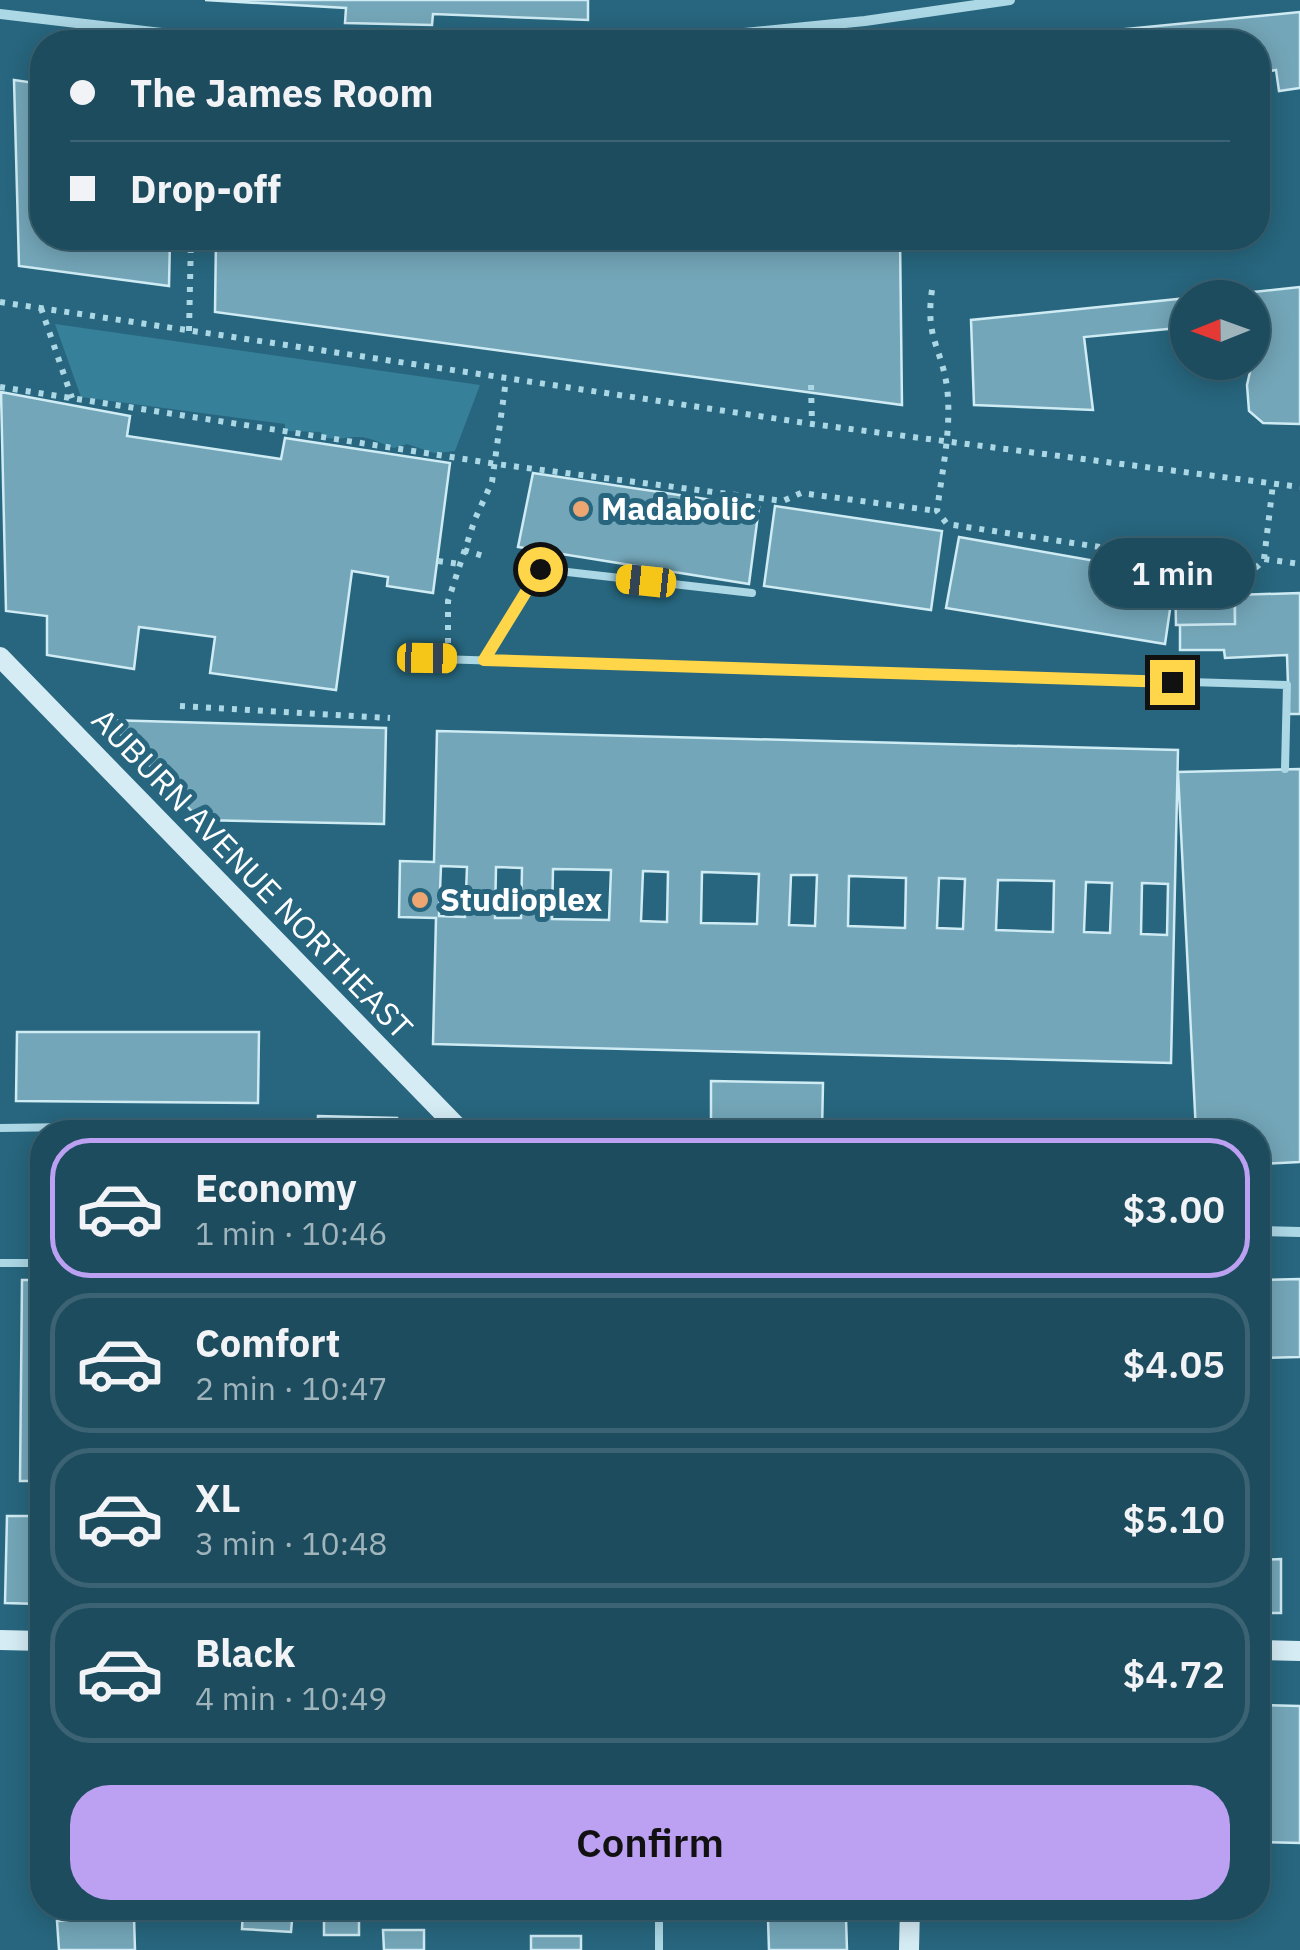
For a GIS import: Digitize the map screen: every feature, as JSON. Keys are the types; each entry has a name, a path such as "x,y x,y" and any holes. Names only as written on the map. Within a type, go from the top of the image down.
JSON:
{"street":[{"path":"775,30 1010,0"},
{"path":"0,14 136,30"},
{"name":"AUBURN AVENUE NORTHEAST","path":"0,657 450,1120"},
{"path":"1270,1231 1300,1232"},
{"path":"0,1640 30,1640"},
{"path":"1270,1650 1300,1650"},
{"path":"910,1920 910,1950"}],"lane":[{"path":"484,660 540,569 752,593"},
{"path":"406,658 1287,685 1285,769"},
{"path":"0,1128 30,1128"},
{"path":"0,1263 30,1263"},
{"path":"659,1920 659,1950"}],"path":[{"path":"189,331 191,250"},
{"path":"932,290 928,332 946,384 946,443 937,511"},
{"path":"0,302 812,424 1300,487"},
{"path":"41,308 72,398"},
{"path":"448,659 448,601 496,464 506,379"},
{"path":"811,385 812,424"},
{"path":"0,387 496,464 784,501 801,492 937,511 947,524 1179,558"},
{"path":"1195,567 1199,558 1244,563 1248,556 1241,551 1181,544 1178,565 1242,574 1258,569 1264,559 1273,484"},
{"path":"464,550 486,557"},
{"path":"1264,559 1300,564"},
{"path":"438,561 459,564"},
{"path":"180,706 390,718"}],"shaded area":[{"path":"55,324 480,385 455,451 434,453 407,444 394,448 366,438 331,438 322,437 321,432 285,431 285,424 81,397"}],"building":[{"path":"205,0 588,0 588,20 433,14 432,25 345,23 346,8"},
{"path":"1300,12 1300,88 1279,91 1276,70 1270,71 1270,30 1115,30"},
{"path":"14,80 30,82 30,250 170,250 169,286 19,266"},
{"path":"216,250 900,250 902,405 215,312"},
{"path":"1300,287 1300,424 1263,423 1249,411 1248,380 1270,380 1270,290"},
{"path":"1170,300 1170,329 1084,337 1093,410 974,405 971,320"},
{"path":"1,392 130,416 127,436 281,459 285,438 450,463 433,593 387,586 388,577 352,571 336,690 210,673 215,637 139,627 134,669 47,655 47,616 6,611"},
{"path":"533,473 759,507 749,584 518,547"},
{"path":"775,506 942,531 931,610 764,586"},
{"path":"959,537 1175,575 1165,644 946,608"},
{"path":"1175,575 1234,584 1235,624 1176,625"},
{"path":"1300,593 1300,714 1289,714 1287,655 1225,658 1224,650 1180,650 1180,625 1235,624 1235,595"},
{"path":"107,720 386,728 384,824 200,820"},
{"name":"Studioplex","path":"437,731 1178,750 1171,1063 433,1044 436,918 399,917 400,861 434,862","holes":["441,866 467,867 465,917 439,916","496,867 522,868 521,918 495,918","553,869 611,870 609,920 552,919","643,871 668,872 667,922 641,921","702,872 759,874 757,924 701,923","791,875 817,875 815,926 789,925","849,876 906,878 905,928 848,926","939,878 965,879 963,929 937,928","998,880 1054,881 1053,932 996,930","1086,882 1112,883 1110,933 1084,932","1142,883 1168,884 1167,935 1141,934"]},
{"path":"1300,769 1300,1162 1270,1163 1270,1120 1195,1120 1178,772"},
{"path":"17,1032 259,1032 258,1103 16,1101"},
{"path":"711,1081 823,1083 822,1120 711,1120"},
{"path":"318,1116 397,1118 397,1120 318,1120"},
{"path":"1300,1279 1300,1357 1270,1358 1270,1280"},
{"path":"22,1280 30,1280 30,1481 20,1481"},
{"path":"7,1516 30,1516 30,1604 5,1603"},
{"path":"1281,1559 1281,1613 1270,1613 1270,1560"},
{"path":"1270,1705 1300,1706 1300,1843 1270,1842"},
{"path":"134,1920 135,1950 59,1950 57,1921"},
{"path":"242,1920 292,1920 291,1932 242,1929"},
{"path":"324,1920 359,1920 359,1935 324,1935"},
{"path":"768,1920 846,1920 847,1950 769,1950"},
{"path":"383,1930 424,1930 424,1950 384,1950"},
{"path":"531,1936 581,1936 581,1950 531,1950"}],"place":[{"name":"Madabolic","path":"581,509"},
{"name":"Studioplex","path":"420,900"}],"route":[{"path":"540,569 484,660 1172,682"}]}
